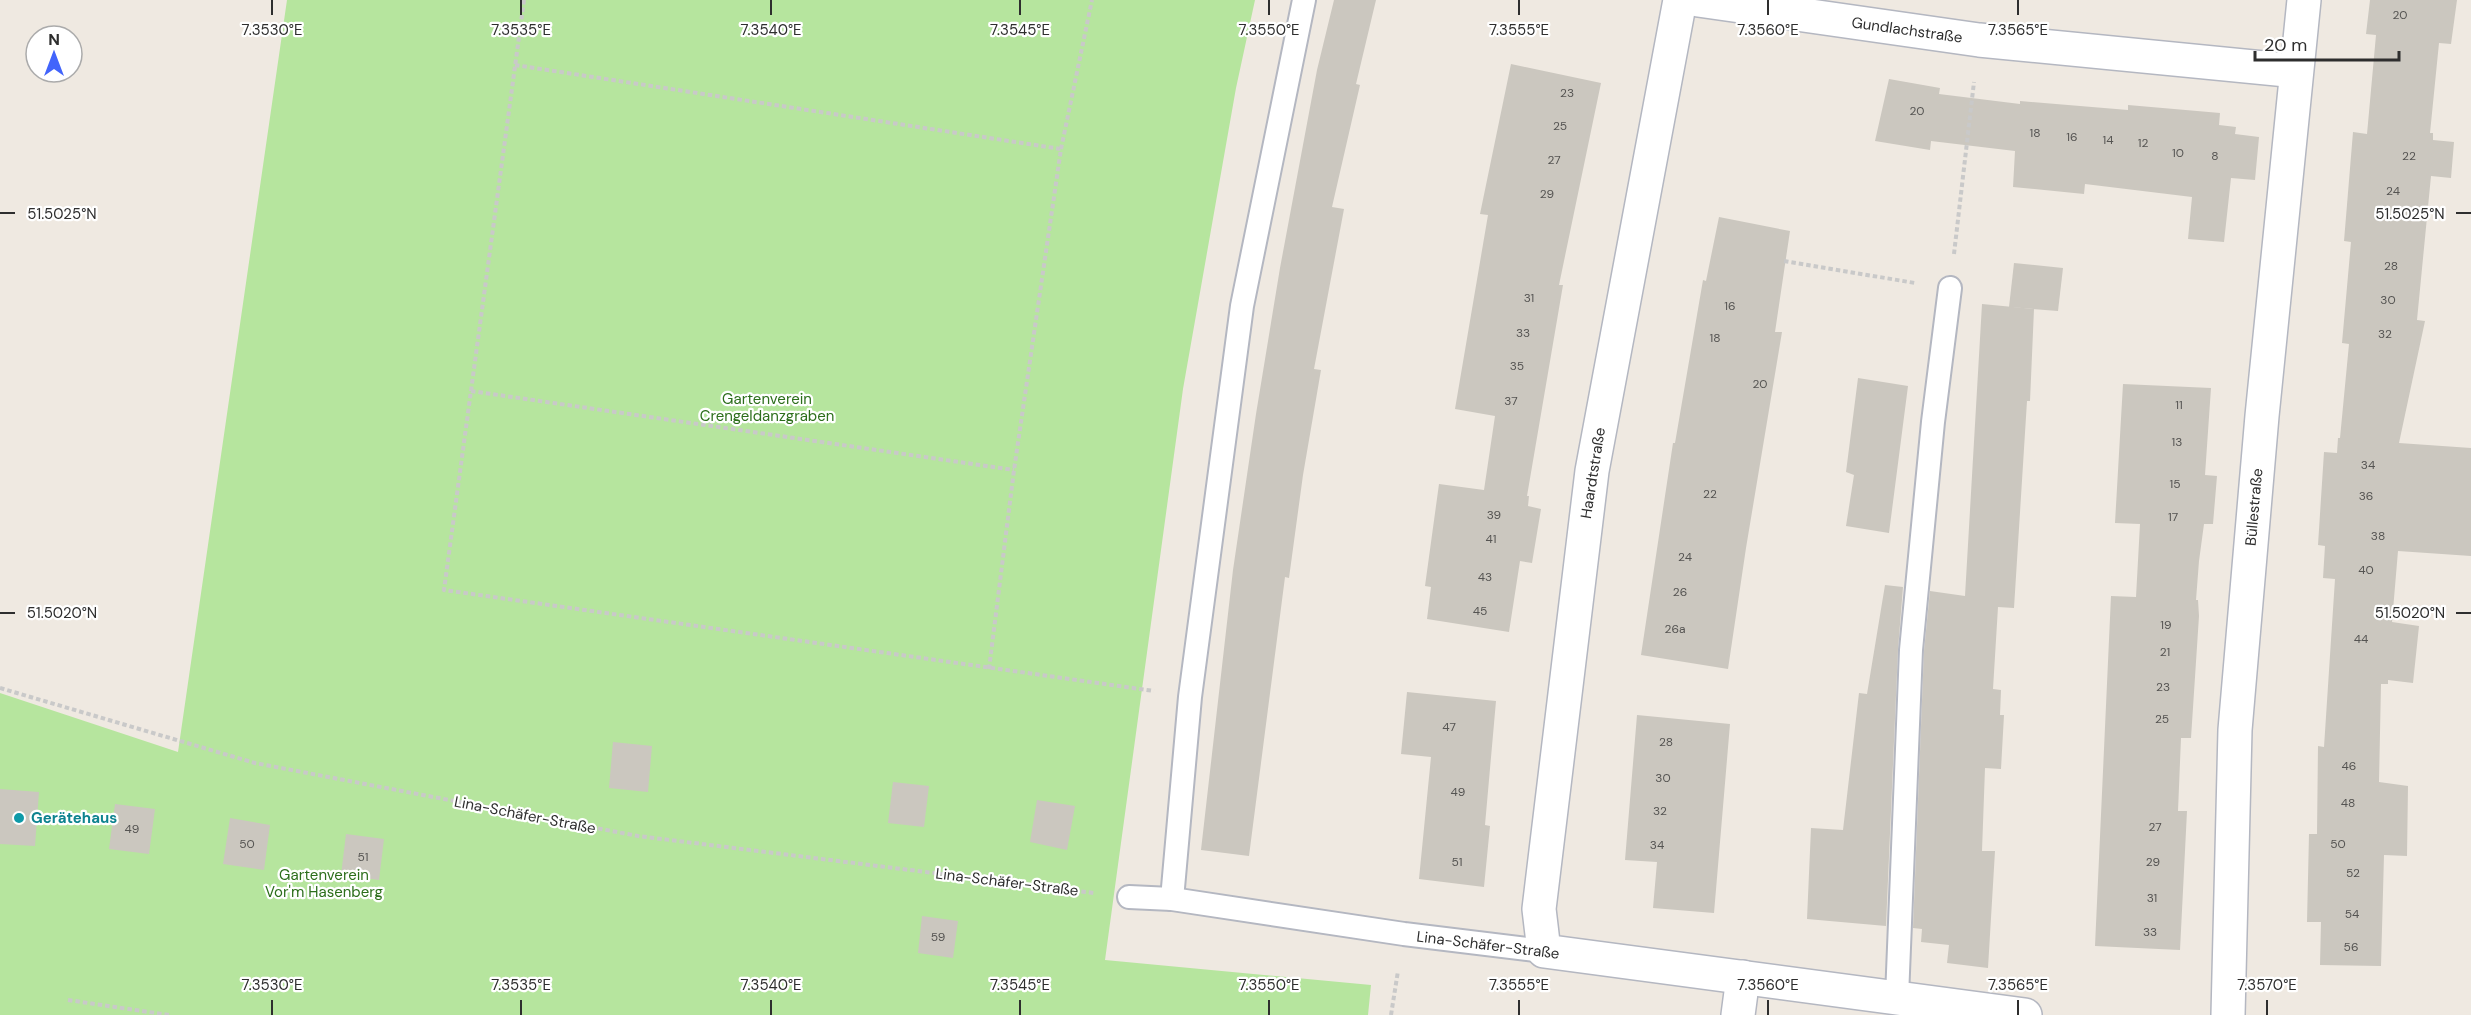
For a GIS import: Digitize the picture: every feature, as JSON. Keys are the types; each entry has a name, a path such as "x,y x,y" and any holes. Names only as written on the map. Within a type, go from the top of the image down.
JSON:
{"street":[{"name":"Haardtstraße","path":"1544,951 1539,909 1592,471 1680,0"},
{"name":"Gundlachstraße","path":"1698,0 1979,40 2296,71"},
{"name":"Büllestraße","path":"2228,1015 2235,730 2263,405 2304,0"},
{"name":"Lina-Schäfer-Straße","path":"1544,951 2025,1015"},
{"path":"1738,1015 1743,977"}],"lane":[{"path":"1172,899 1190,697 1242,306 1304,0"},
{"path":"1897,997 1911,650 1933,422 1950,288"},
{"name":"Lina-Schäfer-Straße","path":"1129,897 1172,899 1404,934 1544,951"}],"path":[{"path":"524,0 444,590 1190,697"},
{"path":"988,669 1014,470 1061,149 1092,0"},
{"path":"1784,261 1950,288 1979,40"},
{"path":"515,65 1061,149"},
{"path":"471,391 1014,470"},
{"name":"Lina-Schäfer-Straße","path":"0,688 255,763 627,834 1129,897"},
{"path":"1391,1015 1404,934"},
{"path":"68,1000 169,1015"}],"green space":[{"name":"Gartenverein Crengeldanzgraben","path":"287,0 1255,0 1236,88 1183,389 1105,960 1371,985 1368,1015 0,1015 0,693 178,752"}],"building":[{"path":"1334,0 1376,0 1356,84 1360,85 1332,207 1344,209 1314,369 1321,370 1303,475 1289,578 1285,577 1249,856 1201,850 1233,570 1256,414 1280,268 1317,70"},
{"path":"2370,0 2457,0 2451,44 2439,43 2430,133 2433,133 2433,140 2454,142 2451,178 2431,176 2417,320 2425,321 2399,443 2471,448 2471,556 2398,551 2392,622 2419,626 2413,683 2388,680 2388,684 2381,684 2379,782 2408,786 2407,856 2384,855 2381,966 2320,965 2321,922 2307,922 2309,834 2317,834 2318,746 2324,747 2335,579 2323,578 2325,546 2318,545 2324,452 2337,453 2349,344 2342,343 2351,242 2344,241 2353,132 2367,134 2376,35 2366,34"},
{"path":"1511,64 1601,83 1559,285 1563,285 1527,496 1529,496 1528,506 1541,509 1532,563 1520,561 1509,632 1427,619 1431,587 1425,586 1439,484 1484,490 1495,416 1455,409 1488,215 1480,214"},
{"path":"1889,79 1940,88 1939,94 2020,104 2020,101 2128,110 2128,105 2220,113 2219,125 2236,127 2235,134 2259,137 2255,180 2231,178 2224,242 2188,239 2192,197 2085,184 2084,194 2013,187 2015,151 1931,141 1930,150 1875,141"},
{"path":"1719,217 1790,231 1775,332 1782,332 1728,669 1641,655 1673,443 1675,443 1703,280 1706,281"},
{"path":"2014,263 2063,268 2058,311 2009,307"},
{"path":"1982,304 2034,309 2030,401 2027,401 2014,608 1998,607 1993,689 2001,690 2000,715 2004,715 2001,769 1985,768 1982,851 1995,851 1988,968 1947,963 1949,945 1921,942 1922,929 1913,928 1924,651 1930,591 1965,596"},
{"path":"1858,378 1908,386 1889,533 1846,526 1854,475 1846,472"},
{"path":"2123,384 2211,388 2205,475 2217,476 2213,524 2204,524 2199,561 2196,600 2198,600 2199,616 2191,738 2181,738 2178,811 2187,811 2180,950 2095,946 2111,596 2136,597 2140,524 2115,523"},
{"path":"1885,585 1903,587 1898,649 1886,926 1807,919 1811,828 1843,830 1859,693 1867,694"},
{"path":"1407,692 1496,701 1485,825 1490,826 1484,887 1419,879 1431,757 1401,754"},
{"path":"1637,715 1730,724 1714,913 1653,908 1657,862 1625,860"},
{"path":"613,742 652,746 648,792 609,788"},
{"path":"893,782 929,786 924,827 888,823"},
{"name":"Gerätehaus","path":"0,789 39,792 35,846 0,844"},
{"path":"1037,800 1075,806 1067,850 1030,842"},
{"path":"115,804 155,809 149,854 109,849"},
{"path":"230,818 270,825 264,870 223,864"},
{"path":"346,834 384,839 379,880 341,875"},
{"path":"922,916 958,921 953,958 918,953"}],"place":[{"name":"Gerätehaus","path":"19,818"}],"park label":[{"name":"Gartenverein Vor'm Hasenberg","path":"324,884"}]}
